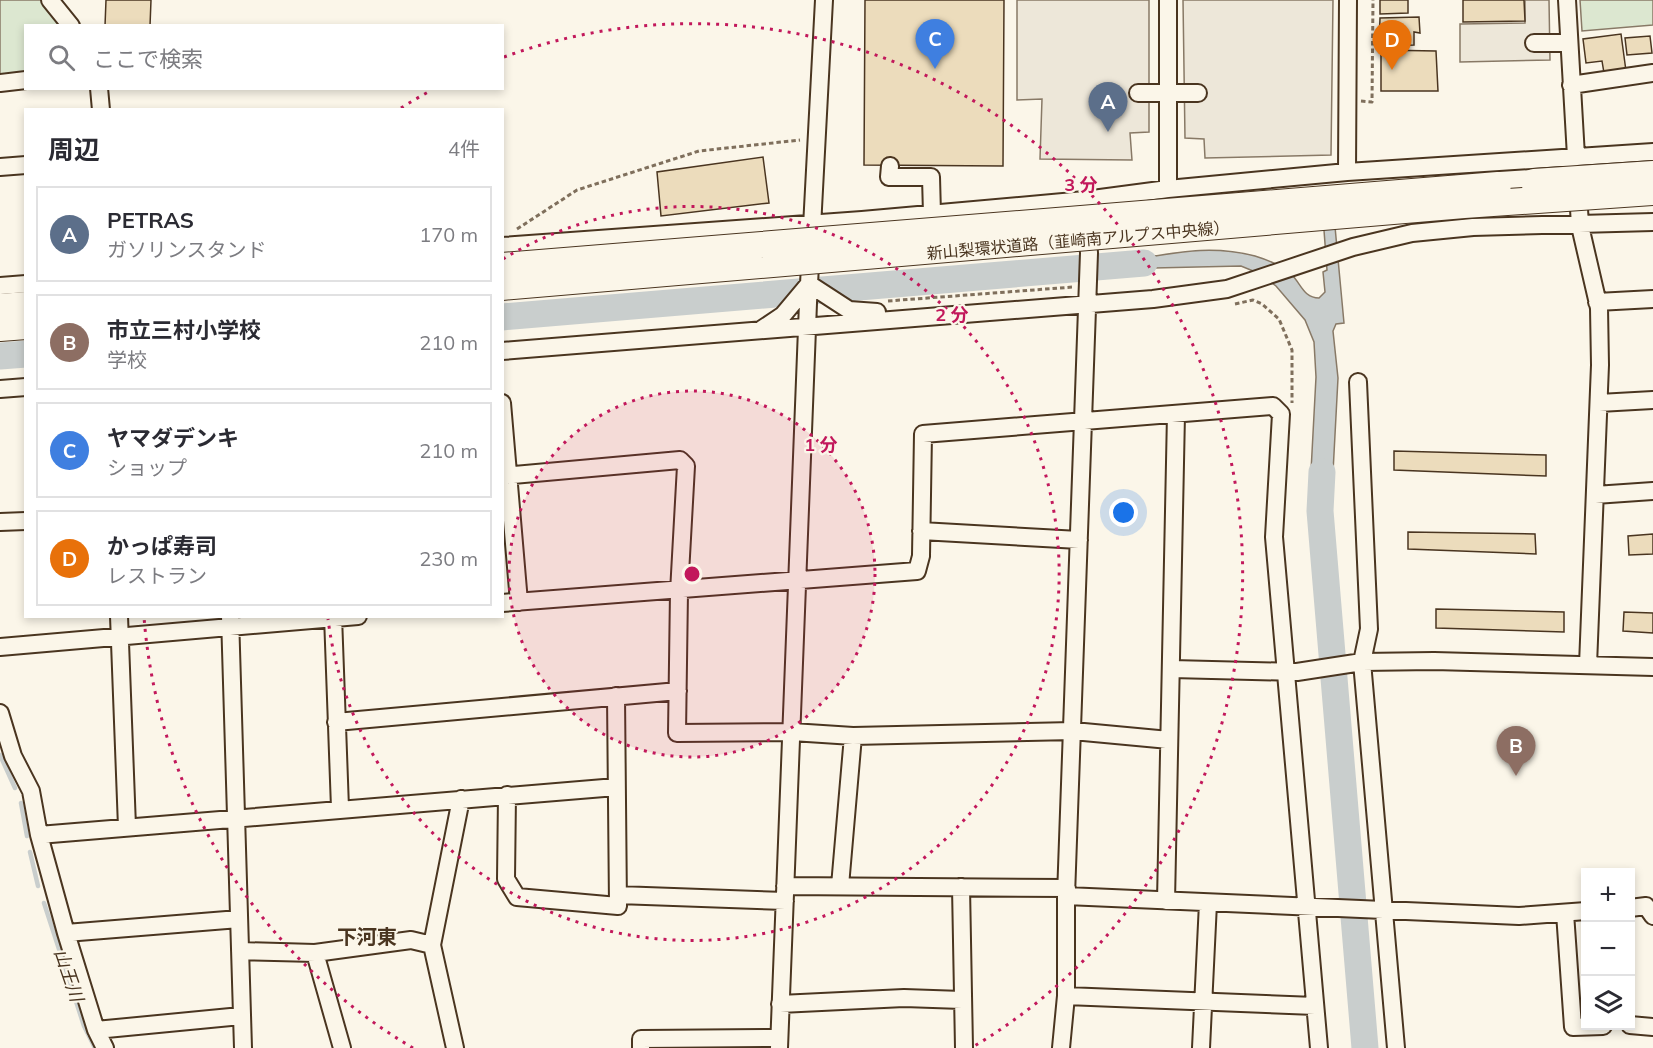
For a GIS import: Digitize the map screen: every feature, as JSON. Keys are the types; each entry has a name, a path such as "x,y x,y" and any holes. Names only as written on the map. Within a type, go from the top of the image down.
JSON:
{"highway":[{"name":"新山梨環状道路（韮崎南アルプス中央線）","path":"504,266 1653,173"},
{"name":"新山梨環状道路（韮崎南アルプス中央線）","path":"504,288 1653,192"},
{"path":"1369,215 1653,205"},
{"path":"0,307 24,305"},
{"path":"0,328 24,326"}],"street":[{"path":"50,0 69,24"},
{"path":"810,276 824,0"},
{"path":"1168,0 1168,189"},
{"path":"1347,172 1348,0"},
{"path":"1567,0 1580,226 1598,302 1599,403 1588,665"},
{"path":"1533,43 1569,43"},
{"path":"1571,85 1653,74"},
{"path":"0,83 24,80"},
{"path":"99,90 101,108"},
{"path":"1138,93 1198,93"},
{"path":"507,239 812,224 1085,200 1168,189 1347,172 1653,152"},
{"path":"0,166 24,165"},
{"path":"890,166 889,177 931,177 932,213"},
{"path":"1061,1048 1065,996 1066,892 1089,253 1085,200"},
{"path":"641,1048 641,1039 779,1043 807,327 801,303 810,276 831,243 862,220"},
{"path":"504,351 1087,304 1227,289 1381,239 1442,229 1653,222"},
{"path":"723,230 769,238 810,276 832,301 849,310 927,312 944,316"},
{"path":"0,286 24,284"},
{"path":"1598,302 1653,299"},
{"path":"758,330 801,303"},
{"path":"1358,382 1370,629 1355,664 1385,911 1396,1048"},
{"path":"0,389 24,387"},
{"path":"1599,403 1653,400"},
{"path":"504,452 511,603 918,572 924,434 1273,406 1281,414 1274,537 1319,1048"},
{"path":"1166,901 1176,414"},
{"path":"505,476 680,460 686,466 679,592 677,733 792,732 853,736 1073,731 1169,740"},
{"path":"1595,495 1653,491"},
{"path":"0,522 24,520"},
{"path":"921,531 1079,540"},
{"path":"119,618 127,827"},
{"path":"0,647 121,636 230,622 333,618 340,808"},
{"path":"230,622 243,1048"},
{"path":"1172,669 1285,672 1355,664 1653,667"},
{"path":"336,722 678,692"},
{"path":"507,795 506,879 517,897 618,906 616,696"},
{"path":"1,721 13,756 31,791 39,835 66,933 96,1030 105,1048"},
{"path":"840,886 853,736"},
{"path":"39,835 340,808 616,787"},
{"path":"455,1048 432,945 461,799"},
{"path":"618,895 785,893 840,886 961,887 1306,908 1519,916 1581,911"},
{"path":"961,887 964,1048"},
{"path":"1201,1048 1208,903"},
{"path":"1635,907 1646,906 1653,916"},
{"path":"1565,913 1573,1027 1581,1027"},
{"path":"66,933 238,919"},
{"path":"240,951 315,953 411,940 432,945"},
{"path":"315,953 342,1048"},
{"path":"1065,996 1204,1004 1315,1006"},
{"path":"780,1004 904,998 962,1000"},
{"path":"96,1030 242,1016"},
{"path":"1635,1025 1653,1027"}],"path":[{"path":"1357,101 1372,102 1373,0"},
{"path":"507,239 577,190 699,151 816,139"},
{"path":"883,301 1088,281"}],"green space":[{"path":"0,0 50,0 70,24 24,24 24,80 0,83"},
{"path":"1580,0 1653,0 1653,25 1582,31"}],"shaded area":[{"path":"1017,0 1149,0 1149,132 1130,133 1132,160 1040,159 1042,99 1017,100"},
{"path":"1183,0 1333,0 1331,155 1205,158 1204,139 1185,138"},
{"path":"1525,0 1549,0 1550,60 1460,62 1460,24 1525,23"},
{"path":"1334,216 1344,323 1336,324 1333,331 1338,378 1331,510 1309,509 1316,377 1314,342 1305,320 1276,286 1258,273 1241,266 1110,269 1109,263 1199,250 1235,252 1255,256 1280,266 1292,275 1306,293 1319,298 1325,292 1323,272 1327,270 1323,217"}],"building":[{"path":"106,0 151,0 150,24 105,24"},
{"path":"865,0 1004,0 1003,166 864,165"},
{"path":"1380,0 1408,0 1408,13 1380,14"},
{"path":"1463,0 1524,0 1525,21 1463,22"},
{"path":"1419,17 1420,33 1414,32 1414,45 1379,46 1380,18"},
{"path":"1621,34 1626,71 1604,73 1602,61 1586,63 1583,39"},
{"path":"1650,36 1652,53 1627,55 1625,38"},
{"path":"1381,50 1436,51 1438,91 1381,91"},
{"path":"763,157 769,203 661,216 657,172"},
{"path":"1394,451 1546,455 1546,476 1394,470"},
{"path":"1408,532 1535,534 1536,554 1408,549"},
{"path":"1653,534 1653,554 1629,555 1628,536"},
{"path":"1436,609 1564,612 1564,632 1436,628"},
{"path":"1624,612 1653,613 1653,633 1623,631"}],"waterway":[{"path":"504,317 1144,263"},
{"path":"0,356 24,354"},
{"path":"1322,472 1320,511 1365,1048"},
{"name":"山王川","path":"0,755 15,788"},
{"name":"山王川","path":"21,803 27,836"},
{"name":"山王川","path":"30,852 38,886"},
{"name":"山王川","path":"44,903 84,1026 95,1048"}],"place":[{"name":"ヤマダデンキ","path":"935,69"},
{"name":"かっぱ寿司","path":"1392,70"},
{"name":"PETRAS","path":"1108,132"},
{"name":"市立三村小学校","path":"1516,776"}],"district":[{"name":"下河東","path":"367,936"}]}
